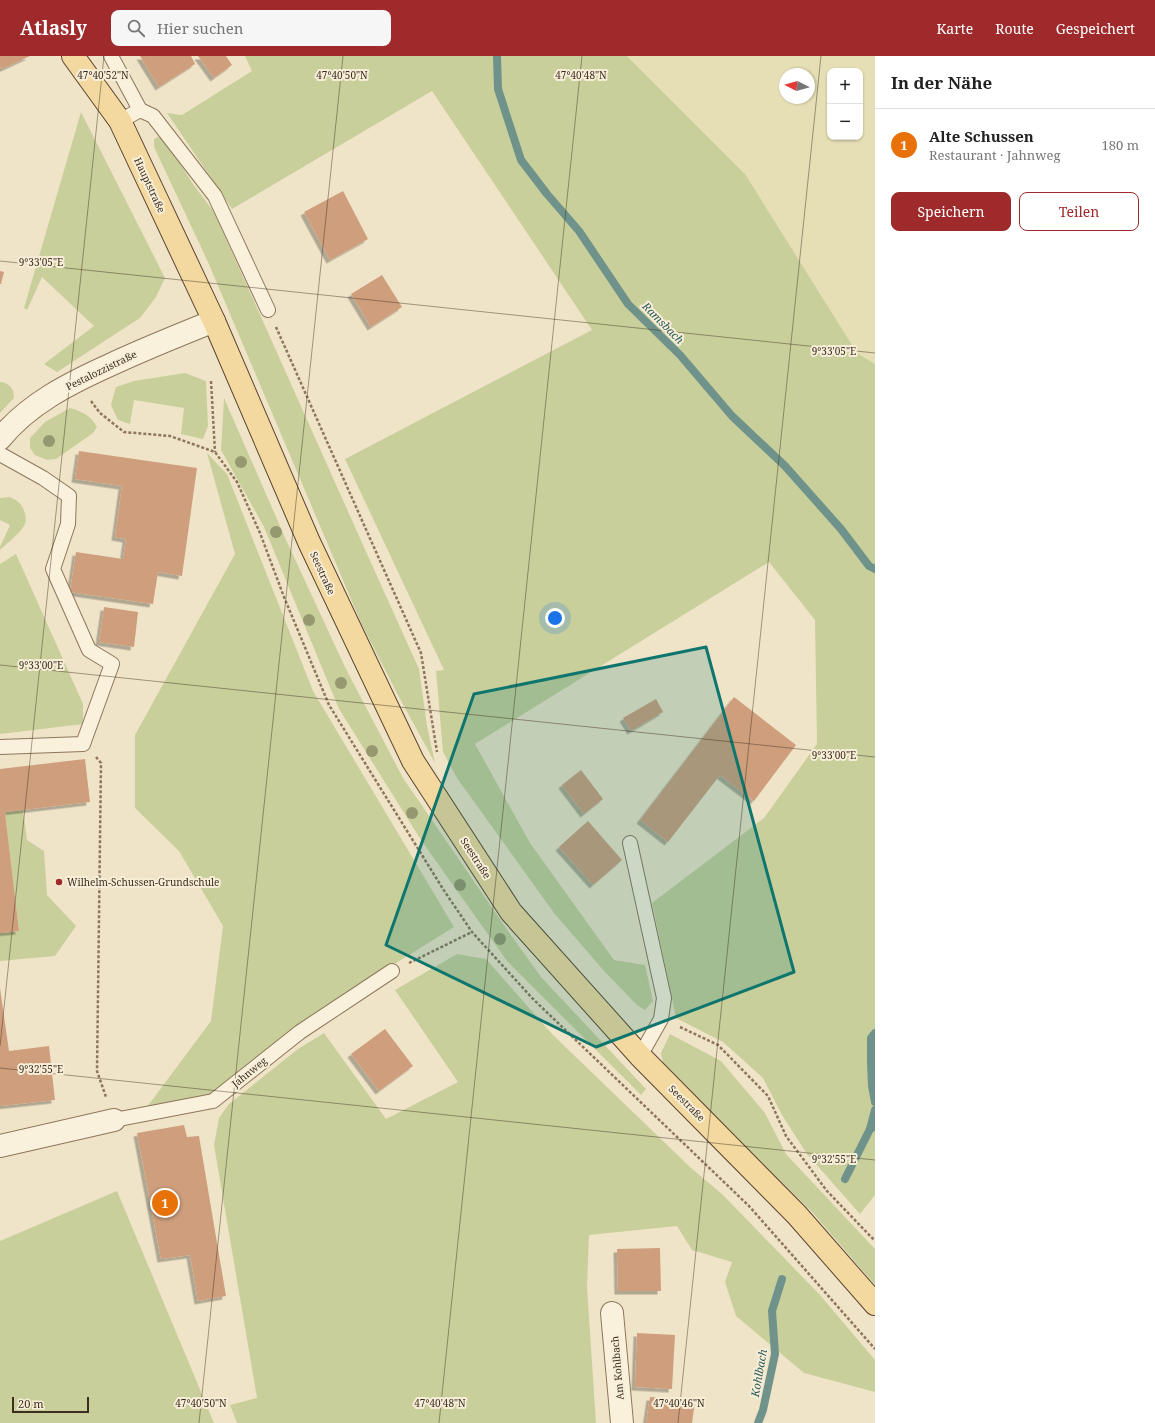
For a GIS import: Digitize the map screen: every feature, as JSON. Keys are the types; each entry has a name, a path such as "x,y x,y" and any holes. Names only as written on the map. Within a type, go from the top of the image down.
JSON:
{"main road":[{"name":"Hauptstraße","path":"73,56 120,121 214,321"},
{"name":"Seestraße","path":"214,321 309,542 413,761 511,912 640,1056 797,1215 875,1304"}],"street":[{"name":"Pestalozzistraße","path":"0,439 14,423 27,412 80,379 130,356 214,321"},
{"name":"Jahnweg","path":"0,1146 114,1120"},
{"name":"Am Kohlbach","path":"612,1313 622,1423"}],"lane":[{"path":"111,56 140,110 153,116 215,196 268,310"},
{"path":"120,121 140,110"},
{"path":"0,454 43,478 69,496 68,524 53,569 89,650 112,664 83,744 0,747"},
{"path":"630,843 664,998 661,1019 640,1056"},
{"name":"Jahnweg","path":"114,1120 213,1101 300,1032 392,971"}],"path":[{"path":"268,310 421,653 438,759"},
{"path":"210,376 212,383 215,452"},
{"path":"83,744 101,763 97,1071 114,1120"},
{"path":"392,971 472,932"},
{"path":"661,1019 718,1045 768,1096 786,1136 827,1191 875,1241"}],"highlighted area":[{"path":"706,647 794,972 596,1047 386,945 474,694"}],"shaded area":[{"path":"627,56 875,56 875,364 857,353 745,174"}],"green space":[{"path":"245,56 627,56 745,174 857,353 875,364 875,1195 860,1214 807,1154 782,1115 763,1078 723,1042 676,1018 652,903 764,818 817,744 815,620 769,562 475,744 530,843 614,960 645,965 653,1001 645,1010 637,1005 604,971 554,913 457,778 443,752 436,671 444,670 345,459 592,330 432,91 232,209 167,113 182,115 252,71"},
{"path":"81,112 165,278 156,297 140,318 57,372 44,364 94,326 42,277 27,310 24,308"},
{"path":"160,136 164,138 193,184 214,212 419,669 427,726 435,763 362,625 208,262 154,147 154,139"},
{"path":"185,373 206,381 208,426 203,439 181,434 184,408 134,400 130,424 118,420 111,405 116,387 134,381"},
{"path":"0,382 11,387 14,398 0,413"},
{"path":"224,398 287,542 345,667 403,778 541,977 646,1089 641,1095 507,961 421,840 339,709 264,527 221,450"},
{"path":"70,408 82,412 92,420 97,427 93,433 56,459 47,460 35,455 30,448 30,438 45,422"},
{"path":"207,453 227,474 313,691 454,927 332,1003 209,1097 147,1107 211,1021 223,926 179,851 135,808 135,735 235,554"},
{"path":"9,497 17,501 22,506 26,522 14,538 0,550 10,525 0,520 0,498"},
{"path":"16,554 83,704 83,724 0,734 0,564"},
{"path":"23,810 27,840 44,851 47,895 76,926 55,956 0,961 0,933 19,931 5,812"},
{"path":"457,954 486,959 552,1034 691,1168 723,1195 820,1295 875,1360 875,1392 804,1373 736,1316 725,1282 732,1262 692,1250 677,1226 589,1235 587,1287 596,1423 237,1423 230,1405 257,1398 214,1145 219,1118 229,1104 298,1049 324,1033 386,1119 458,1082 395,990"},
{"path":"670,1034 721,1061 765,1113 786,1154 875,1249 875,1285 812,1212 664,1068 661,1053"},
{"path":"117,1191 214,1423 0,1423 0,1241"}],"building":[{"path":"0,56 30,56 2,69 0,66"},
{"path":"140,56 191,56 195,64 159,87"},
{"path":"198,56 226,56 232,65 214,78"},
{"path":"343,191 368,239 330,260 304,212"},
{"path":"0,271 4,272 1,284 0,284"},
{"path":"382,275 402,307 371,327 351,294"},
{"path":"79,451 197,468 182,576 158,572 153,604 70,592 76,552 123,559 126,539 115,537 122,486 75,479"},
{"path":"104,607 138,612 134,647 99,642"},
{"path":"734,697 796,745 754,801 720,775 668,842 640,820"},
{"path":"656,699 663,712 631,731 623,718"},
{"path":"85,759 90,802 5,812 19,931 0,933 0,769"},
{"path":"581,770 603,799 584,814 562,785"},
{"path":"588,821 622,860 593,885 559,847"},
{"path":"0,988 9,1051 49,1046 55,1100 0,1106"},
{"path":"385,1029 413,1066 379,1091 351,1054"},
{"path":"184,1125 187,1137 199,1136 226,1296 198,1301 190,1255 161,1259 137,1133"},
{"path":"660,1248 661,1291 618,1291 617,1249"},
{"path":"637,1333 675,1335 672,1389 635,1387"},
{"path":"650,1397 695,1401 692,1423 646,1423"}],"waterway":[{"name":"Ramsbach","path":"497,56 498,89 521,160 547,194 579,231 628,304 680,355 732,416 785,466 841,529 869,566 875,569"},
{"name":"Ramsbach","path":"875,1033 871,1038 872,1086 875,1102"},
{"name":"Ramsbach","path":"870,1129 875,1110"},
{"name":"Kohlbach","path":"845,1179 870,1129 875,1126"},
{"name":"Kohlbach","path":"758,1423 763,1410 775,1354 772,1311 782,1279"}],"place":[{"name":"Wilhelm-Schussen-Grundschule","path":"59,882"},
{"name":"Alte Schussen","path":"165,1203"}]}
